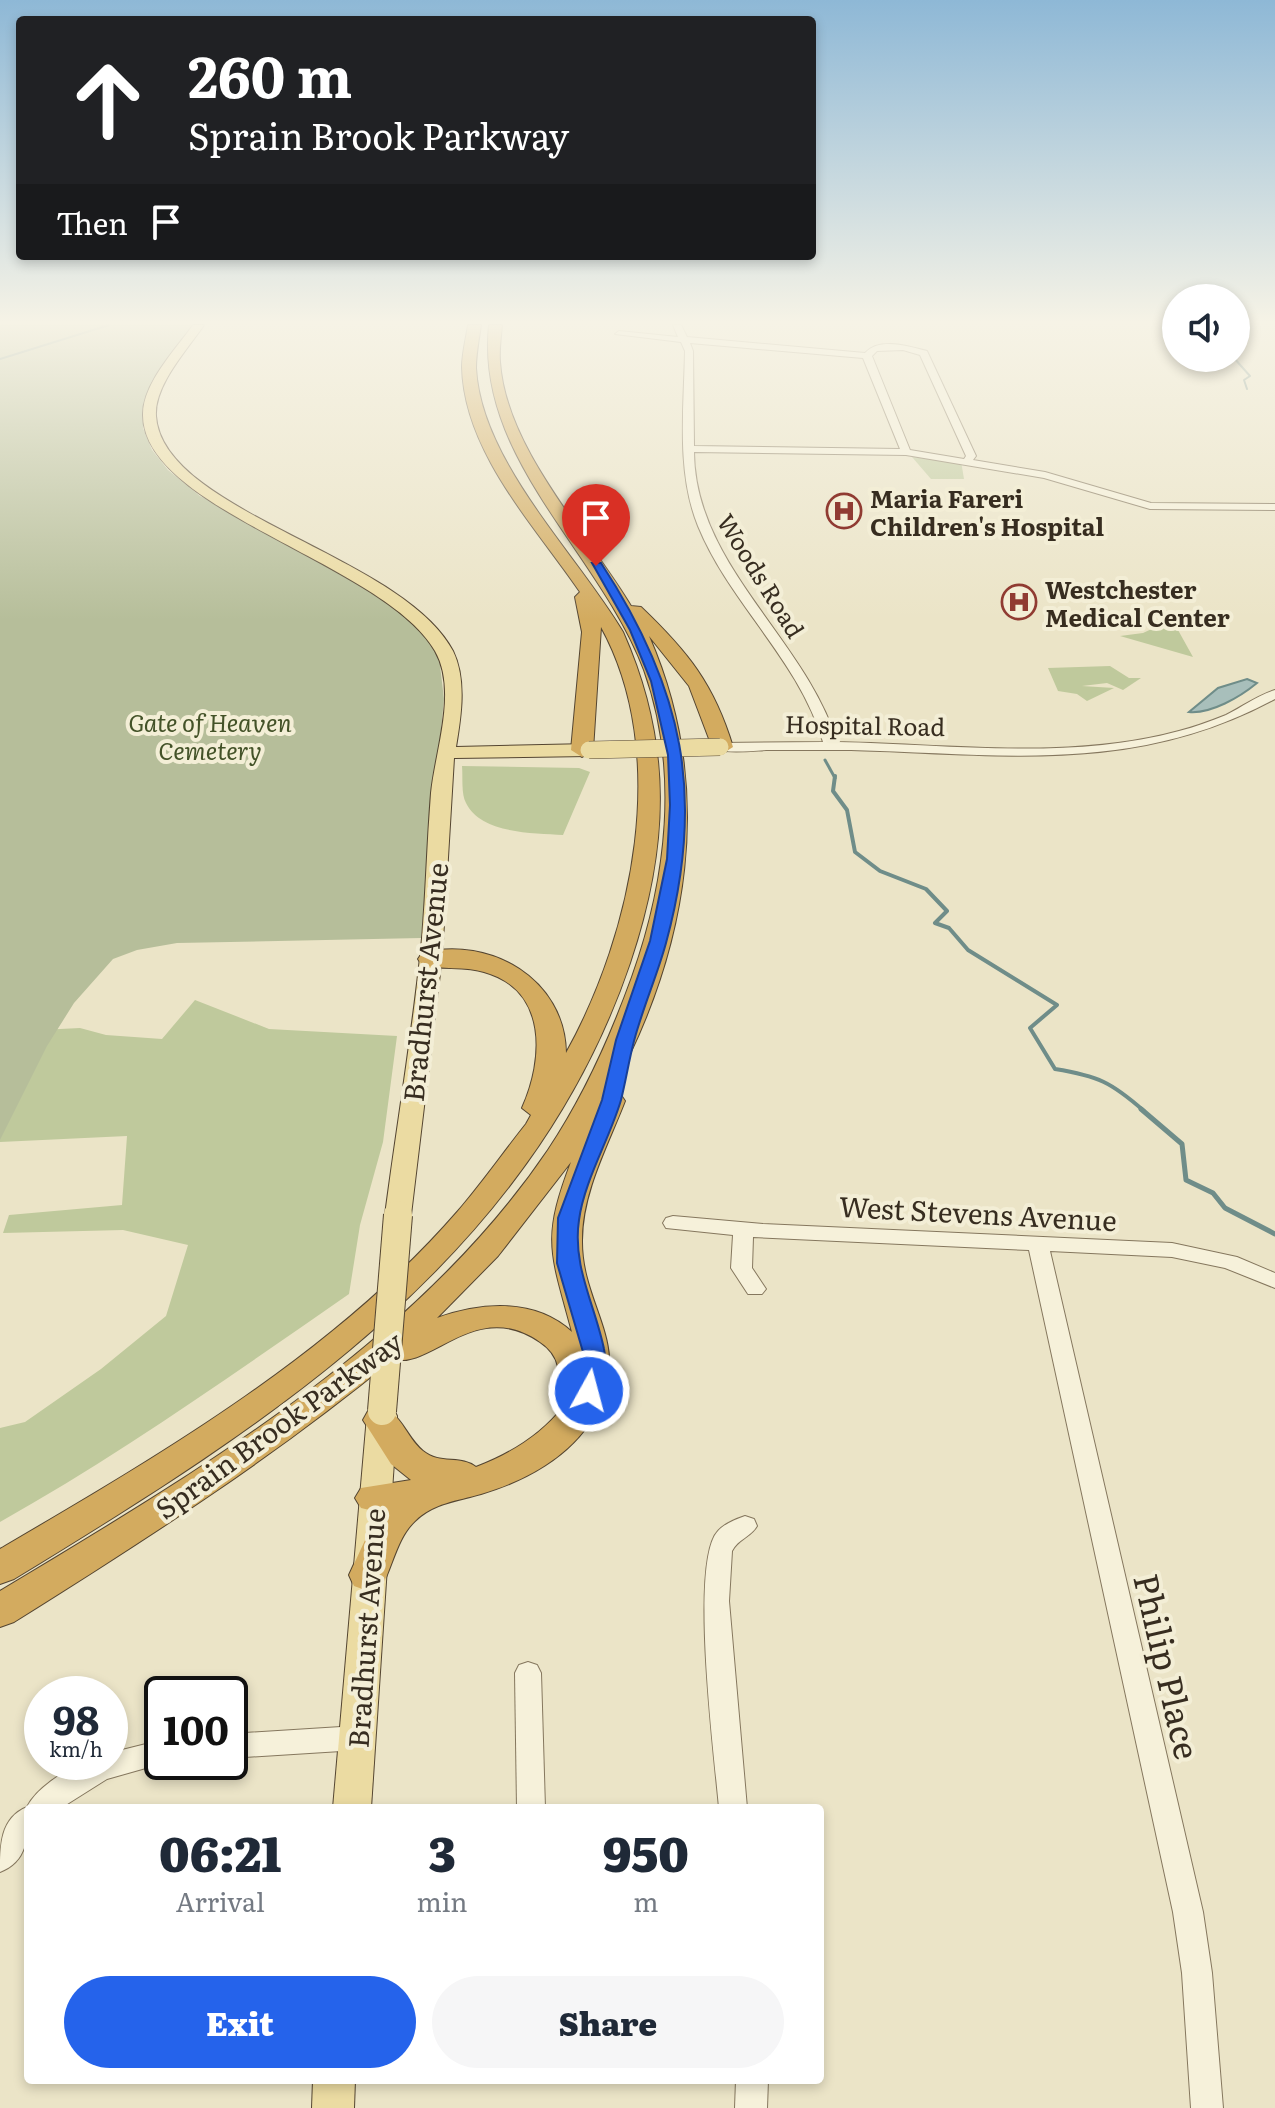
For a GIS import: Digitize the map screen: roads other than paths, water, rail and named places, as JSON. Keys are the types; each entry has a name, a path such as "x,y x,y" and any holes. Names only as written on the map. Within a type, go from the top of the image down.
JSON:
{"highway":[{"name":"Sprain Brook Parkway","path":"0,1568 177,1460 316,1361 414,1276 500,1185 551,1113 591,1037 625,945 646,854 649,773 641,712 618,644 501,463 481,423"},
{"name":"Sprain Brook Parkway","path":"0,1611 182,1497 346,1381 436,1303 509,1225 565,1151 625,1040 646,982 668,899 676,842 678,787 670,724 658,681 636,630 508,423"},
{"path":"580,581 592,632 586,750"},
{"path":"612,590 693,671 708,698 721,747"},
{"path":"431,959 476,962 516,976 534,990 548,1018 553,1048 550,1078 500,1185"},
{"path":"375,1491 500,1474 542,1449 572,1421 589,1391 594,1352 570,1274 567,1229 573,1197 611,1100 625,1040"},
{"path":"346,1381 432,1333 469,1319 515,1318 556,1335 569,1348 577,1364 578,1381 568,1406 544,1433 521,1450 417,1499 392,1518 368,1575"},
{"path":"382,1416 397,1449 411,1464 454,1482"}],"main road":[{"name":"Bradhurst Avenue","path":"150,423 160,452 206,495 320,552 394,595 420,617 437,640 448,663 452,689 444,753 431,959 398,1215 352,1804"},
{"name":"Hospital Road","path":"444,753 721,747"},
{"path":"333,2108 334,2084"}],"street":[{"name":"Woods Road","path":"689,423 693,495 711,542 805,683 822,715 831,745"},
{"path":"894,423 906,452"},
{"path":"956,423 971,456 968,460"},
{"path":"689,449 906,452 968,460 1094,487 1150,506 1271,507 1275,517"},
{"name":"Hospital Road","path":"721,747 831,745 1037,751 1135,744 1208,725 1275,694"},
{"name":"West Stevens Avenue","path":"673,1223 744,1230 1172,1250 1230,1262 1275,1281"},
{"path":"744,1230 738,1261 742,1276 755,1289"},
{"name":"Philip Place","path":"1038,1243 1188,1912 1198,1988 1207,2108"},
{"path":"733,1804 716,1601 720,1551 726,1538 745,1526"},
{"path":"528,1673 531,1804"},
{"path":"248,1745 357,1738"},
{"path":"47,1804 103,1767 144,1757"},
{"path":"0,1859 24,1826"},
{"path":"751,2108 752,2084"}],"water":[{"path":"1247,679 1257,683 1225,704 1189,712 1218,688"}],"waterway":[{"path":"825,760 835,778"},
{"path":"835,778 833,791 847,810 855,852 880,871 926,889 947,911 935,923 949,928 968,950 1057,1005 1030,1028 1055,1069 1103,1082 1144,1111"},
{"path":"1141,1109 1182,1144 1186,1180 1213,1193 1225,1208 1275,1234"}],"place":[{"name":"Maria Fareri Children's Hospital","path":"844,511"},
{"name":"Westchester Medical Center","path":"1019,602"}],"park label":[{"name":"Gate of Heaven Cemetery","path":"210,735"}]}
